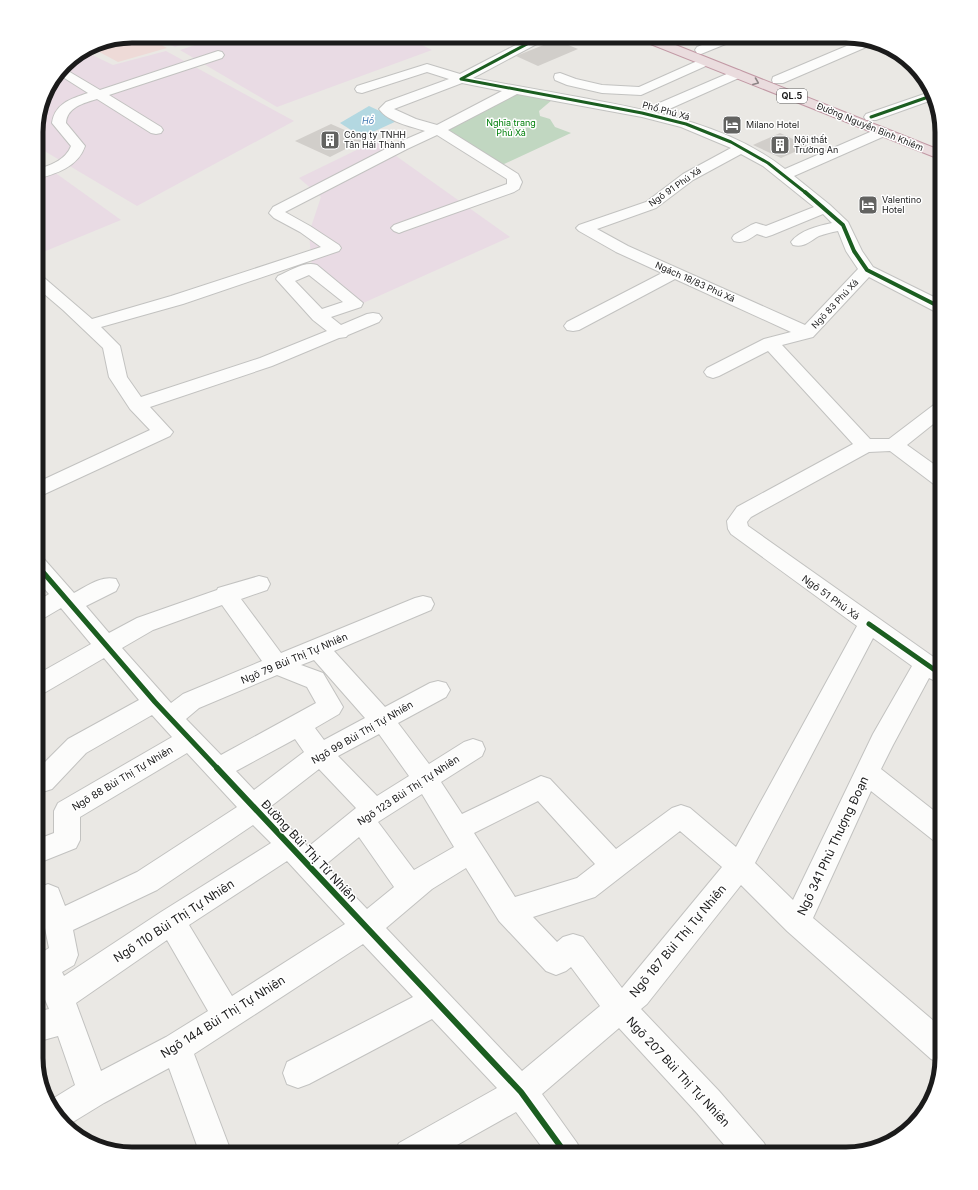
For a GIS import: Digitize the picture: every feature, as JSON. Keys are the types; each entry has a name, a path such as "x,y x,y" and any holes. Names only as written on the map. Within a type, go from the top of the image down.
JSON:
{"highway":[{"name":"Đường Nguyễn Bỉnh Khiêm","path":"663,43 703,56 736,74 935,153"},
{"name":"QL.5","path":"679,43 703,56 778,80 935,142"}],"street":[{"path":"399,228 509,189 514,186 515,182 508,174 438,130 411,122 390,113 386,109 391,105 461,78 528,43"},
{"path":"560,77 572,82 602,89 641,91 724,43"},
{"path":"778,80 861,45"},
{"path":"43,172 72,159 76,152 78,146 63,130 59,123 60,114 67,107 100,94 218,55"},
{"name":"Phố Phú Xá","path":"362,89 427,68 468,81 642,113 686,124 741,148 768,163 825,208 843,225 854,251 867,270 935,304"},
{"path":"65,74 100,94 156,130"},
{"path":"662,107 736,74"},
{"path":"89,325 176,300 333,248 305,229 279,215 277,213 278,210 515,90"},
{"path":"871,117 928,97"},
{"path":"784,175 882,132"},
{"name":"Ngõ 91 Phú Xá","path":"584,228 651,205 688,177 741,148"},
{"path":"740,238 756,228 766,232 825,208"},
{"path":"799,242 807,236 824,228 843,225"},
{"name":"Ngách 18/83 Phú Xá","path":"584,228 622,249 807,333"},
{"name":"Ngõ 83 Phú Xá","path":"713,372 770,343 807,333 867,270"},
{"path":"573,326 675,273"},
{"path":"43,285 69,306 111,346 118,377 136,405 163,432 43,488"},
{"path":"319,316 340,333"},
{"path":"136,405 266,362 340,333 373,318"},
{"path":"770,343 866,446"},
{"path":"935,413 894,445 935,475"},
{"name":"Ngõ 51 Phú Xá","path":"740,866 869,624 738,529 737,521 744,512 866,446 894,445"},
{"name":"Đường Bùi Thị Từ Nhiên","path":"43,572 163,710 521,1092 561,1147"},
{"path":"43,682 108,647 145,624 226,594 259,584"},
{"path":"43,609 108,585"},
{"path":"218,768 331,707 315,680 277,665 226,594"},
{"name":"Ngõ 79 Bùi Thị Tự Nhiên","path":"43,774 77,746 163,710 191,701 422,604"},
{"path":"869,624 934,669"},
{"path":"317,648 382,720 425,778 509,912 585,888 681,816 740,866 797,922"},
{"name":"Ngõ 341 Phủ Thượng Đoạn","path":"934,669 882,741 797,922 935,1042"},
{"name":"Ngõ 99 Bùi Thị Tự Nhiên","path":"256,809 254,804 320,754 438,690"},
{"path":"298,725 368,815 412,889"},
{"name":"Ngõ 88 Bùi Thị Tự Nhiên","path":"43,849 67,840 67,811 190,739"},
{"name":"Ngõ 123 Bùi Thị Tự Nhiên","path":"298,855 368,815 473,748"},
{"path":"868,773 935,826"},
{"path":"457,829 541,787 614,866"},
{"path":"58,923 147,881 256,809"},
{"name":"Ngõ 144 Bùi Thị Tự Nhiên","path":"61,1112 93,1092 177,1048 366,926 422,880 471,851"},
{"name":"Ngõ 110 Bùi Thị Tự Nhiên","path":"43,1023 171,921 298,855"},
{"name":"Ngõ 187 Bùi Thị Tự Nhiên","path":"423,1147 521,1092 637,994 740,866"},
{"path":"43,899 48,897 58,923 64,955 45,966 63,1008 93,1092"},
{"name":"Ngõ 207 Bùi Thị Tự Nhiên","path":"509,912 556,961 573,947 620,1008 708,1102 747,1147"},
{"path":"171,921 227,1015"},
{"path":"298,1073 436,1001"},
{"path":"177,1048 213,1147"}],"shaded area":[{"path":"132,43 158,43 167,48 118,62 97,51 109,46"},
{"path":"167,43 187,43 175,47"},
{"path":"201,43 418,43 432,50 277,107 180,50"},
{"path":"166,51 294,121 137,206 43,150 43,126 46,109 52,93 61,78 69,69 88,55 90,54 113,65"},
{"path":"375,141 510,237 361,304 312,267 309,233 321,197 299,178"},
{"path":"43,164 121,220 43,252"}],"green space":[{"name":"Nghĩa trang Phú Xá","path":"516,92 552,100 539,111 540,116 550,119 555,127 571,133 502,165 443,129"}],"water":[{"name":"Hồ","path":"369,106 399,120 362,137 340,123"}],"building":[{"path":"548,43 563,43 578,49 538,66 516,56"},
{"name":"Công ty TNHH Tân Hải Thành","path":"331,124 365,139 330,157 295,141"},
{"name":"Nội thất Trường An","path":"780,133 808,146 781,158 753,145"}],"cycle path":[{"path":"529,43 461,79 642,113 686,124 731,142 768,163 825,208 843,225 854,251 867,270 935,304"},
{"path":"871,117 928,97"},
{"path":"43,572 155,702 521,1092 561,1147"},
{"path":"869,624 935,670"}],"place":[{"name":"Milano Hotel","path":"732,125"},
{"name":"Công ty TNHH Tân Hải Thành","path":"330,140"},
{"name":"Nội thất Trường An","path":"780,145"},
{"name":"Valentino Hotel","path":"868,205"}]}
